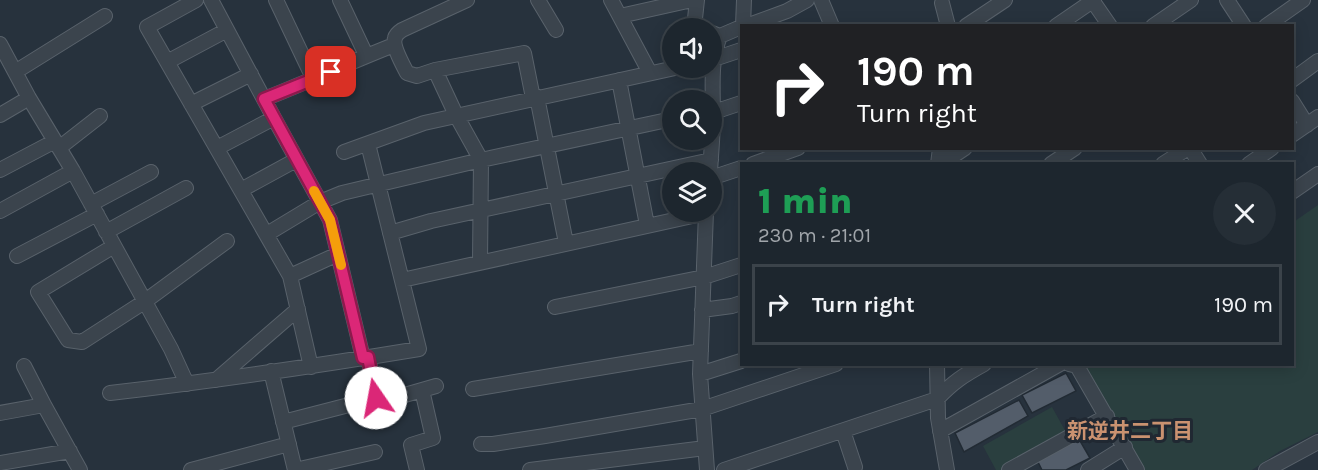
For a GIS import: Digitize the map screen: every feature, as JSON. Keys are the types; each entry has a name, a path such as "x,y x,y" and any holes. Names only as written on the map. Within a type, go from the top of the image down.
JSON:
{"street":[{"path":"196,0 147,27 290,276 311,367"},
{"path":"211,0 330,220 377,403 436,386"},
{"path":"276,0 314,80"},
{"path":"339,0 366,55"},
{"path":"467,0 442,5 402,30 396,35 394,45 407,73 417,76 435,70 524,53 566,243"},
{"path":"538,0 556,30"},
{"path":"611,0 650,73"},
{"path":"620,16 692,0"},
{"path":"695,18 697,0"},
{"path":"743,24 744,0"},
{"path":"748,24 807,0"},
{"path":"821,0 831,24"},
{"path":"969,24 1003,0"},
{"path":"1059,24 1093,0 1109,24"},
{"path":"1156,24 1191,0"},
{"path":"1227,0 1243,24"},
{"path":"1269,24 1303,0"},
{"path":"942,3 947,24"},
{"path":"15,72 105,16"},
{"path":"722,32 740,27"},
{"path":"167,62 227,30"},
{"path":"0,44 94,209 171,349 187,384"},
{"path":"264,99 394,45"},
{"path":"722,56 740,51"},
{"path":"1294,79 1318,61"},
{"path":"435,70 481,160 480,262"},
{"path":"344,152 424,123 662,71"},
{"path":"190,104 251,74"},
{"path":"619,80 647,225"},
{"path":"0,114 29,98"},
{"path":"722,109 740,103"},
{"path":"1294,103 1313,121 1294,134"},
{"path":"0,170 57,144 100,116"},
{"path":"217,148 274,118"},
{"path":"267,234 320,202 342,193 662,121"},
{"path":"110,393 311,367 419,349 368,144"},
{"path":"759,162 792,150"},
{"path":"943,162 962,150"},
{"path":"1055,162 1072,150"},
{"path":"1166,162 1186,150"},
{"path":"1252,162 1269,150"},
{"path":"241,190 297,160"},
{"path":"722,174 740,168"},
{"path":"0,210 73,171"},
{"path":"17,255 151,172"},
{"path":"390,233 480,210 662,173"},
{"path":"1294,191 1318,174"},
{"path":"106,232 186,188"},
{"path":"402,280 662,222"},
{"path":"706,222 700,374 707,470"},
{"path":"114,246 38,292 68,340 82,342 144,302 227,241"},
{"path":"290,276 338,254"},
{"path":"555,307 704,277 740,265"},
{"path":"702,310 740,303"},
{"path":"216,380 298,309"},
{"path":"473,389 701,351"},
{"path":"700,374 740,361"},
{"path":"24,366 80,470"},
{"path":"481,444 493,444 702,409 830,366"},
{"path":"937,366 940,431 947,470"},
{"path":"724,470 937,399 956,381 981,366"},
{"path":"940,431 1056,366"},
{"path":"1077,366 1137,470"},
{"path":"271,372 295,470 375,452"},
{"path":"417,470 411,445 433,438 422,390"},
{"path":"284,422 376,398"},
{"path":"0,413 44,405"},
{"path":"1009,470 1107,416"},
{"path":"843,431 855,467"},
{"path":"1266,470 1318,442"},
{"path":"191,470 289,444"},
{"path":"1088,470 1125,447"},
{"path":"530,470 705,448"},
{"path":"0,463 70,451"}],"green space":[{"path":"1318,205 1318,432 1280,451 1252,470 1142,470 1080,366 1294,366 1294,222"},
{"path":"1052,407 1067,434 1004,470 996,470 983,446"}],"building":[{"path":"1066,373 1076,391 1032,413 1022,395"},
{"path":"1019,400 1028,416 964,452 955,433"},
{"path":"1079,439 1090,458 1066,470 1042,470 1037,460"}],"slow traffic":[{"path":"314,191 330,220 341,265"}],"district":[{"name":"新逆井二丁目","path":"1130,431"}],"route":[{"path":"331,72 264,99 330,220 363,358 368,357 376,398"}]}
